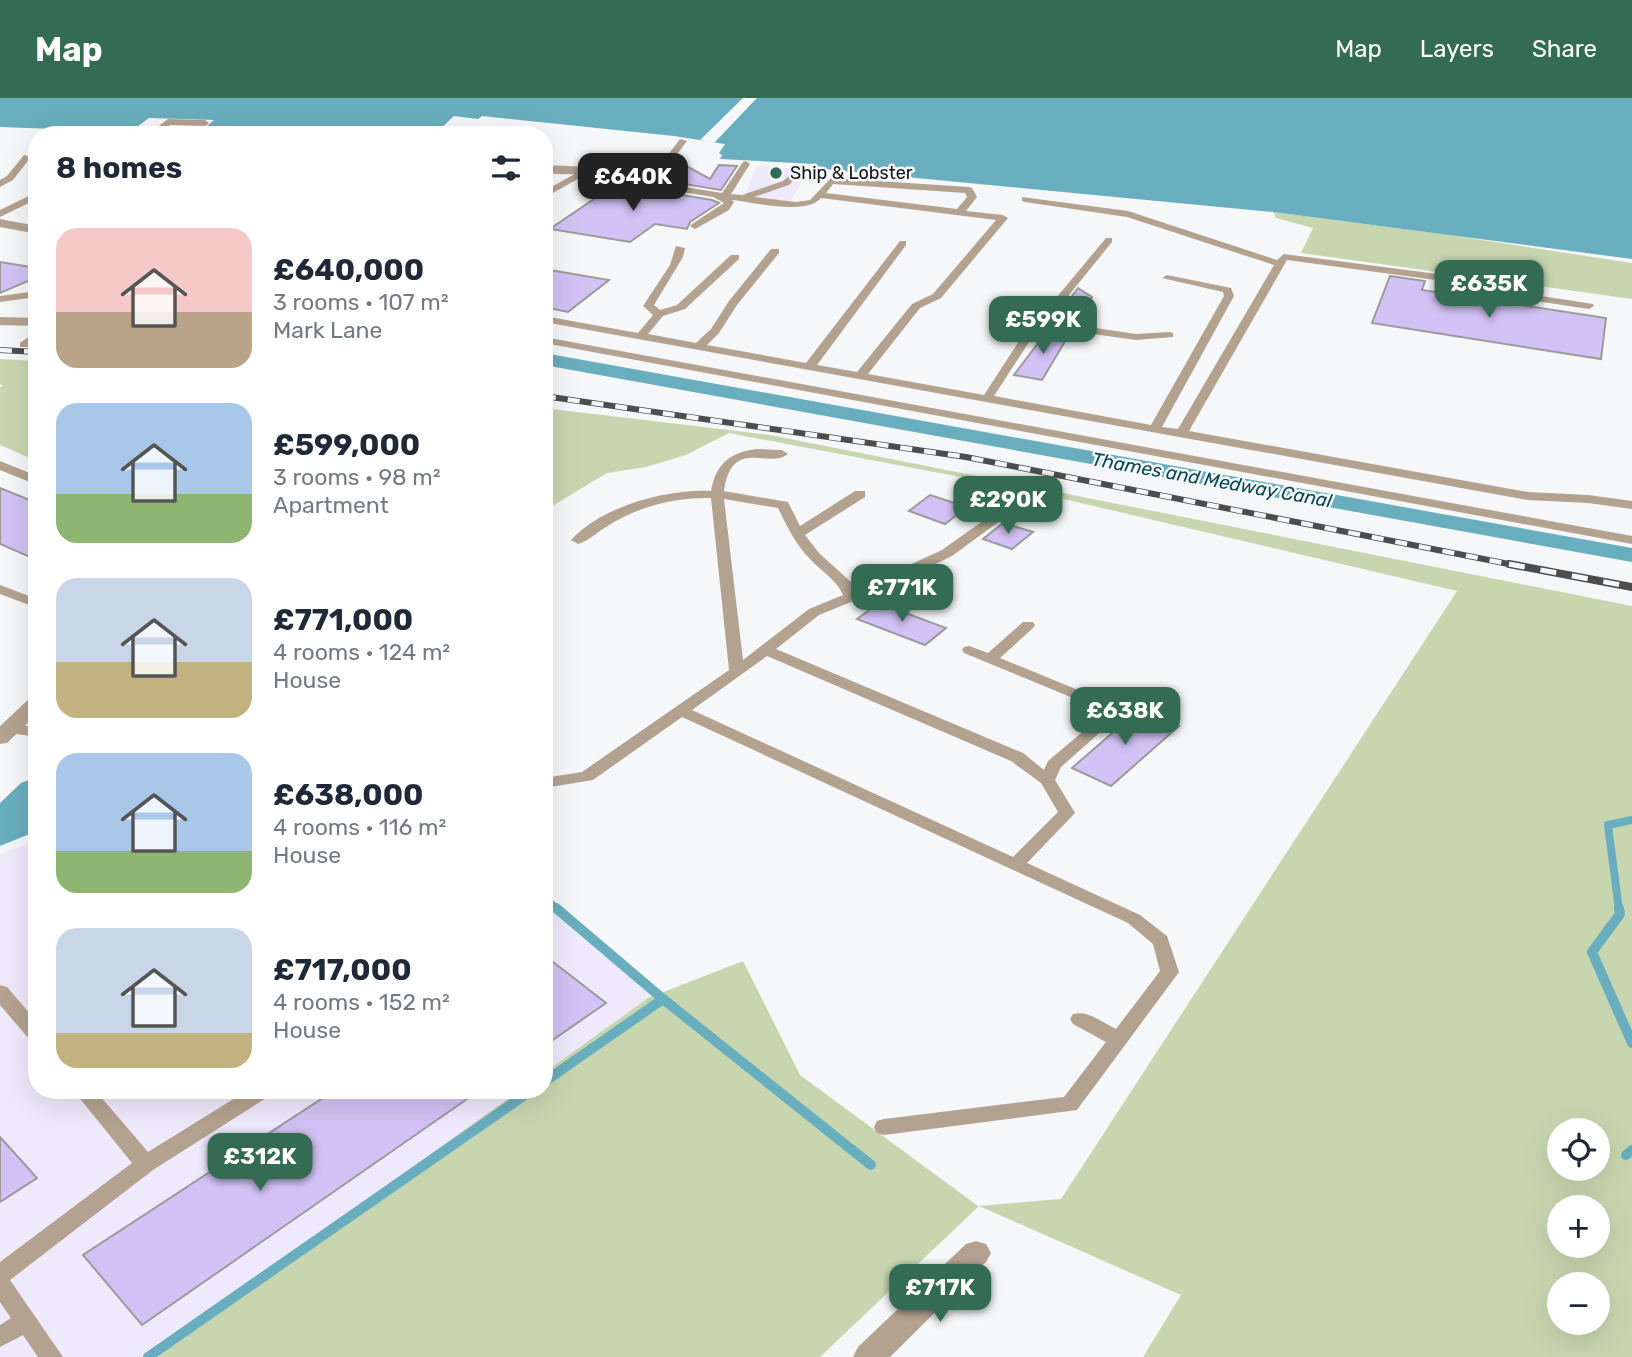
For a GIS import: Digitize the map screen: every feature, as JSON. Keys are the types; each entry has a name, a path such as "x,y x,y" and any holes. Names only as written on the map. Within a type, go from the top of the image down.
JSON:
{"street":[{"path":"553,170 603,172 668,159"},
{"path":"0,223 28,228"},
{"path":"0,321 28,321"},
{"path":"4,734 28,711"},
{"path":"869,1357 976,1253"}],"lane":[{"path":"163,126 168,122 205,123"},
{"path":"668,159 683,141"},
{"path":"0,184 10,178 27,157"},
{"path":"725,196 746,164"},
{"path":"741,199 786,183 798,171"},
{"path":"553,190 582,173 741,199 796,205 813,202 831,181 969,190 972,197 961,211"},
{"path":"553,184 562,185"},
{"path":"695,226 726,208 729,202 714,194"},
{"path":"818,195 1003,218 937,296 916,306 860,376"},
{"path":"1025,199 1129,214 1280,264"},
{"path":"0,214 28,200"},
{"path":"988,397 1029,334 1109,240"},
{"path":"809,367 903,243"},
{"path":"659,314 648,306 654,291 678,264 680,248"},
{"path":"697,348 715,331 733,303 775,251"},
{"path":"640,338 659,314 681,307 735,257"},
{"path":"1183,432 1284,257 1445,278 1469,288 1589,306"},
{"path":"1155,428 1229,296 1227,290 1219,286 1167,278"},
{"path":"0,299 28,295"},
{"path":"553,321 1528,496 1588,499 1632,505"},
{"path":"1041,323 1136,337 1169,335"},
{"path":"24,345 28,342"},
{"path":"553,342 1632,540"},
{"path":"737,672 717,495 718,482 730,460 750,451 782,454"},
{"path":"0,465 28,477"},
{"path":"797,534 860,494"},
{"path":"578,540 635,505 667,496 749,496 783,505 797,534 814,556 846,585 851,597"},
{"path":"553,782 587,776 737,672 814,612 947,553 1020,501"},
{"path":"0,589 28,601"},
{"path":"0,605 17,597"},
{"path":"990,659 1028,625"},
{"path":"766,650 1017,757 1047,780 1067,813 1016,864"},
{"path":"969,650 1095,702 1107,719"},
{"path":"1047,780 1054,765 1123,705"},
{"path":"682,711 1134,919 1161,941 1170,972 1070,1104 884,1126"},
{"path":"4,734 28,733"},
{"path":"0,992 28,1025"},
{"path":"1080,1019 1119,1040"},
{"path":"91,1099 146,1164"},
{"path":"0,1275 146,1164 250,1099"},
{"path":"0,1284 51,1357"},
{"path":"0,1338 26,1321"}],"shaded area":[{"path":"757,166 809,170 790,202 757,198 745,193"},
{"path":"28,844 28,1099 519,1099 148,1357 0,1357 0,855"},
{"path":"553,906 663,999 553,1076"}],"green space":[{"path":"1273,212 1632,263 1632,299 1301,253 1313,228 1276,218"},
{"path":"0,359 28,361 28,457 0,445 0,387 3,386 0,384"},
{"path":"553,409 770,435 1632,606 1632,1357 1143,1357 1181,1295 979,1206 820,1357 146,1357 507,1099 553,1099 553,1067 648,998 743,961 800,1075 978,1206 1061,1199 1457,591 1008,486 729,433 686,455 646,467 607,473 553,506"}],"water":[{"path":"0,98 1632,98 1632,259 1273,212 823,169 813,167 814,164 720,159 722,155 719,153 725,144 674,136 482,116 478,119 454,116 443,126 207,126 214,120 149,118 138,126 0,127"},
{"path":"28,780 28,835 0,846 0,803 21,783"}],"pier":[{"path":"743,98 757,98 714,143 700,140"}],"building":[{"path":"677,161 710,179 719,165 737,166 721,190 629,175 674,165"},
{"path":"616,184 719,203 690,222 687,229 655,224 630,242 553,229"},
{"path":"0,262 28,267 28,281 0,293"},
{"path":"553,271 609,280 568,312 553,309"},
{"path":"1390,276 1425,281 1422,290 1606,318 1601,359 1372,323"},
{"path":"1078,288 1092,297 1076,323 1055,319"},
{"path":"1048,330 1070,333 1042,380 1014,375"},
{"path":"0,488 28,499 28,556 0,544"},
{"path":"930,495 967,507 945,524 909,511"},
{"path":"1003,523 1033,532 1012,549 983,539"},
{"path":"879,603 946,628 925,645 857,619"},
{"path":"1140,709 1179,726 1111,786 1072,768"},
{"path":"553,962 606,1003 553,1040"},
{"path":"321,1099 467,1099 142,1325 83,1255"},
{"path":"0,1137 37,1178 0,1202"}],"waterway":[{"name":"Thames and Medway Canal","path":"553,361 1632,555"},
{"path":"1619,910 1608,825 1632,820"},
{"path":"553,906 558,910"},
{"path":"556,908 663,999"},
{"path":"1619,908 1620,914 1592,952 1632,1043"},
{"path":"553,1076 663,999"},
{"path":"663,999 871,1165"},
{"path":"148,1357 519,1099"},
{"path":"1626,1155 1632,1150"}],"railway":[{"path":"0,350 28,352"},
{"path":"553,397 966,457 1519,566"},
{"path":"1509,564 1632,587"}],"place":[{"name":"Ship & Lobster","path":"776,173"}]}
